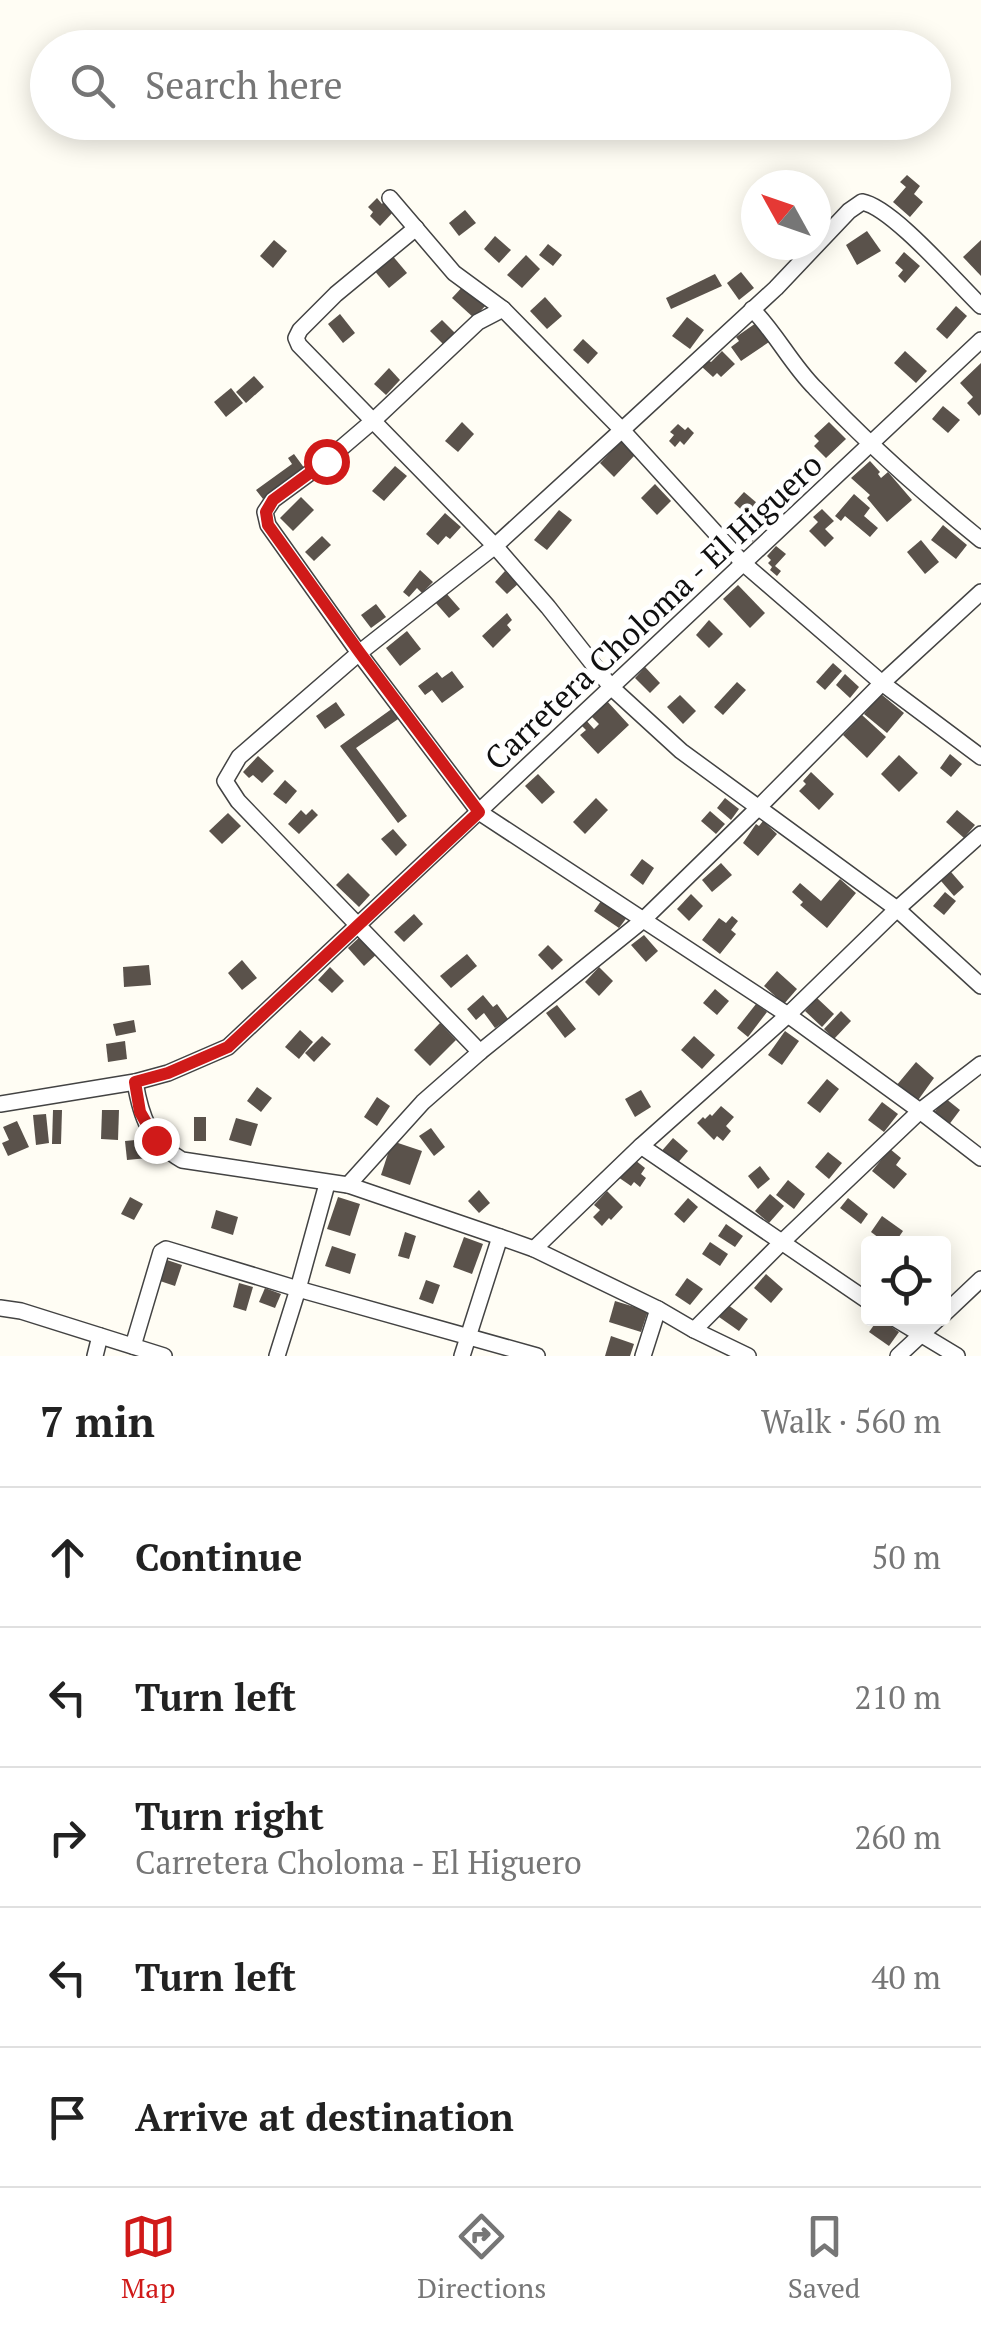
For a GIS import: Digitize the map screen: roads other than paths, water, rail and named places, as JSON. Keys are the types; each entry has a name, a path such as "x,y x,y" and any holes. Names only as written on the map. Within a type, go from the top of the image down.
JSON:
{"street":[{"path":"390,198 454,273 502,309 622,430 743,563 882,682 981,757"},
{"path":"480,1052 238,801 225,781 239,757 360,653 495,546 776,288 862,202 874,204 896,223 981,306"},
{"path":"416,228 336,294 300,330 296,338 299,345 495,546 611,687 680,751 897,909 981,986"},
{"path":"502,309 478,322 374,420 273,500 266,512 268,525 479,812 788,1015 981,1158"},
{"path":"752,309 812,385 937,505 981,540"},
{"name":"Carretera Choloma - El Higuero","path":"0,1104 135,1082 168,1073 228,1047 981,340"},
{"path":"348,1186 423,1102 642,921 882,682 981,592"},
{"path":"534,1249 981,834"},
{"path":"694,1330 920,1111 981,1064"},
{"path":"135,1082 140,1112 156,1140 182,1160 348,1186 500,1237 534,1249 748,1356"},
{"path":"642,1146 861,1296"},
{"path":"277,1356 327,1184"},
{"path":"462,1356 500,1237"},
{"path":"133,1346 161,1252 166,1250 537,1356"},
{"path":"951,1307 981,1279"},
{"path":"0,1308 21,1311 164,1356"},
{"path":"642,1356 658,1309"},
{"path":"906,1326 957,1356"},
{"path":"898,1356 930,1326"},
{"path":"95,1356 100,1336"}]}
